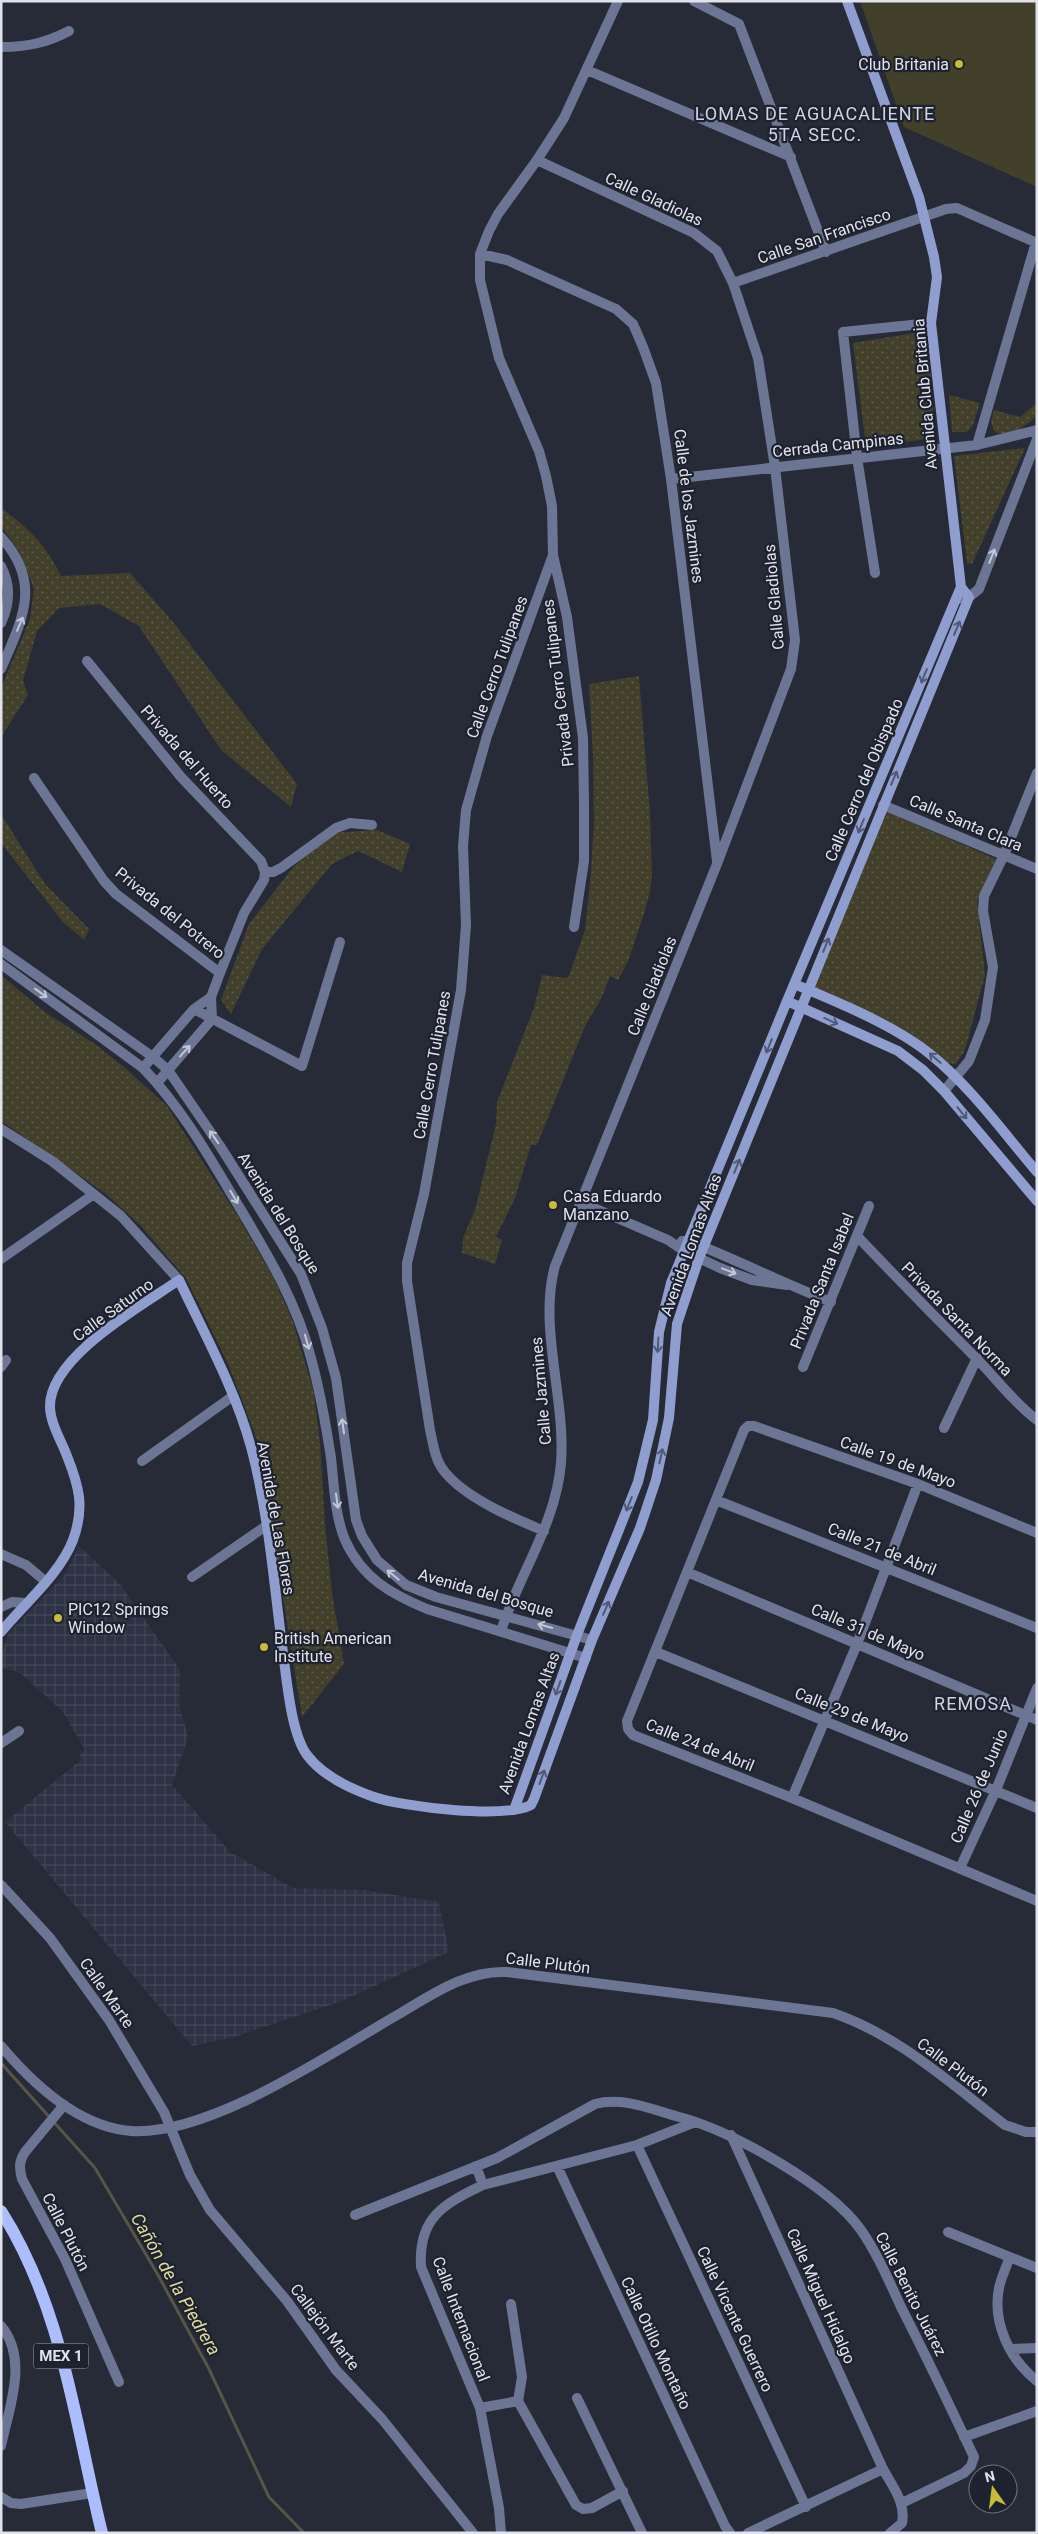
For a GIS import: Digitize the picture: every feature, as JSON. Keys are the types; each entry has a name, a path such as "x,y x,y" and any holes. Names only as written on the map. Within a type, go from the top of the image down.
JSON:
{"main road":[{"name":"Avenida Club Britania","path":"847,1 925,216 937,277 931,323 944,448 962,587 969,597"},
{"path":"956,599 962,587"},
{"name":"Calle Cerro del Obispado","path":"808,990 969,597"},
{"name":"Calle Cerro del Obispado","path":"794,984 956,599"},
{"path":"794,984 902,1034 929,1053 957,1077 1037,1172"},
{"name":"Avenida Lomas Altas","path":"514,1810 578,1635 638,1482 653,1420 661,1316 684,1251 794,984"},
{"name":"Avenida Lomas Altas","path":"514,1810 531,1805 534,1799 592,1640 640,1528 656,1480 669,1418 677,1324 699,1258 808,990"},
{"path":"787,1001 898,1051 923,1070 944,1091 1037,1202"},
{"name":"Avenida de Las Flores","path":"180,1280 234,1396 251,1448 266,1526 292,1719 307,1755 338,1782 375,1797 421,1806 459,1810 514,1810"},
{"name":"Calle Saturno","path":"1,1632 45,1581 64,1556 73,1540 80,1506 78,1484 53,1421 50,1407 51,1396 61,1375 85,1345 180,1280"},
{"name":"MEX 1","path":"1,2211 25,2254 51,2315 102,2533"}],"street":[{"path":"553,555 552,506 546,476 539,451 499,358 480,280 480,254 489,230 498,214 537,160 564,118 618,1"},
{"path":"694,1 739,24 826,252"},
{"path":"1,47 21,47 48,42 69,31"},
{"path":"587,70 791,157"},
{"name":"Calle Gladiolas","path":"537,160 701,237 718,251 733,283 758,358 775,466 795,640 794,656 717,864 580,1202"},
{"name":"Calle San Francisco","path":"733,283 925,216 957,208 1036,242"},
{"path":"977,445 1036,242"},
{"name":"Calle de los Jazmines","path":"480,254 507,260 616,309 633,324 656,383 672,479 717,864"},
{"path":"875,573 857,457 843,332 931,323"},
{"name":"Cerrada Campinas","path":"672,479 775,466 977,445 1037,430"},
{"name":"Calle Cerro del Obispado","path":"969,597 979,589 1037,439"},
{"path":"1,537 10,546 21,568 26,593 24,616 1,669"},
{"name":"Privada Cerro Tulipanes","path":"553,555 567,618 582,738 584,860 574,927"},
{"name":"Calle Cerro Tulipanes","path":"544,1531 513,1519 483,1501 457,1484 443,1470 430,1430 407,1281 407,1263 428,1175 455,1030 464,965 466,925 463,846 466,810 486,736 553,555"},
{"path":"1,566 6,575 9,605 1,623"},
{"path":"956,599 969,597"},
{"name":"Privada del Huerto","path":"88,661 181,777 261,861 265,872"},
{"path":"944,1091 969,1061 985,1020 993,967 983,912 984,896 1004,855 1037,773"},
{"name":"Privada del Potrero","path":"34,778 104,882 116,894 220,973"},
{"name":"Calle Santa Clara","path":"883,805 1037,868"},
{"path":"157,1083 212,1019 211,996 244,913 264,880 265,872 273,872 281,868 336,828 350,823 372,825"},
{"path":"194,1009 302,1066 340,942"},
{"name":"Avenida del Bosque","path":"1,950 153,1057 168,1070 220,1146 301,1274 322,1328 336,1378 356,1520 368,1548 377,1560 406,1585 436,1598 506,1615 592,1640"},
{"name":"Avenida del Bosque","path":"1,964 143,1068 157,1083 196,1134 272,1260 304,1332 328,1437 339,1518 346,1540 370,1578 406,1600 586,1658"},
{"path":"143,1068 194,1009 211,996"},
{"name":"Avenida de Las Flores","path":"1,1129 52,1161 94,1194 120,1216 180,1280"},
{"path":"1,1259 94,1194"},
{"path":"580,1202 668,1240 684,1251 748,1279 767,1284 787,1285"},
{"name":"Calle Jazmines","path":"501,1631 506,1615 552,1511 559,1482 563,1432 552,1333 551,1281 580,1202"},
{"name":"Privada Santa Isabel","path":"803,1367 869,1206"},
{"name":"Privada Santa Norma","path":"857,1236 921,1304 977,1358 1020,1407 1037,1420"},
{"path":"668,1240 689,1241 753,1267 787,1285 831,1302"},
{"path":"748,1279 753,1267"},
{"path":"944,1428 977,1358"},
{"path":"142,1461 234,1396"},
{"name":"Calle 19 de Mayo","path":"748,1426 754,1426 918,1484 1037,1533"},
{"name":"Calle 24 de Abril","path":"748,1426 744,1430 627,1721 628,1730 633,1735 792,1798 1037,1901"},
{"path":"792,1798 857,1644 918,1484"},
{"name":"Calle 21 de Abril","path":"716,1500 1037,1628"},
{"path":"192,1577 266,1526"},
{"path":"1,1554 26,1566 45,1581"},
{"name":"Calle 31 de Mayo","path":"687,1572 1037,1720"},
{"path":"1,1607 12,1602 25,1603"},
{"name":"Calle 29 de Mayo","path":"656,1652 1037,1808"},
{"name":"Calle 26 de Junio","path":"960,1868 996,1790 1037,1688"},
{"path":"1,1743 20,1731"},
{"name":"Calle Marte","path":"1,1885 50,1938 109,2020 149,2085 171,2129"},
{"name":"Calle Plutón","path":"1,2046 22,2071 64,2105 98,2123 129,2131 171,2129 245,2101 303,2070 454,1983 489,1971 834,2013 884,2035 1005,2125 1026,2132 1037,2132"},
{"name":"Calle Benito Juárez","path":"355,2215 497,2158 595,2104 609,2100 624,2102 695,2122 731,2135 800,2176 834,2200 860,2229 879,2261 974,2457 971,2466 964,2473 902,2504"},
{"name":"Calle Plutón","path":"64,2105 20,2160 22,2179 65,2258 119,2382"},
{"name":"Calle Internacional","path":"501,2533 499,2508 480,2408 421,2267 420,2246 425,2228 437,2213 462,2195 483,2185 637,2145 695,2122"},
{"name":"Callejón Marte","path":"171,2129 190,2176 210,2210 287,2301 336,2370 382,2419 474,2533"},
{"name":"Calle Miguel Hidalgo","path":"731,2135 883,2469 902,2504"},
{"name":"Calle Vicente Guerrero","path":"637,2145 806,2507"},
{"path":"476,2166 483,2185"},
{"name":"Calle Otillo Montaño","path":"557,2166 730,2533"},
{"path":"948,2232 1010,2259 1037,2268"},
{"path":"1010,2259 999,2287 997,2307 1001,2328 1010,2349 1020,2364 1037,2381"},
{"path":"511,2304 522,2377 518,2401 576,2505 583,2509 592,2508 622,2491"},
{"path":"1,2326 12,2342 16,2357 16,2371 1,2446"},
{"path":"1010,2349 1037,2348"},
{"path":"577,2398 642,2533"},
{"path":"480,2408 518,2401"},
{"path":"964,2436 1037,2411"},
{"path":"748,2533 883,2469"},
{"path":"1,2497 11,2503 20,2504 92,2493"},
{"path":"890,2533 902,2523 904,2512 902,2504"}],"shaded area":[{"name":"Club Britania","path":"860,1 1037,1 1037,187 904,127"},
{"path":"914,333 929,345 935,436 930,439 866,446 853,343"},
{"path":"949,395 980,403 973,425 967,432 952,432"},
{"path":"1037,403 1037,415 1023,427 1005,434 994,431 991,421 994,410 1020,417"},
{"path":"1025,448 972,564 967,563 954,456"},
{"path":"1,508 36,538 49,555 61,576 130,573 173,622 297,784 291,807 221,750 139,626 100,604 59,608 37,631 23,681 28,695 1,737 1,688 30,619 34,589 19,551 1,526"},
{"path":"639,676 650,814 652,876 650,892 628,961 618,980 610,976 601,999 585,1026 537,1145 531,1145 515,1198 496,1237 502,1240 495,1264 462,1253 463,1238 475,1210 496,1124 497,1102 534,1008 542,975 568,978 585,930 594,821 589,684"},
{"path":"883,810 996,859 977,901 985,975 965,1050 956,1064 947,1063 811,986"},
{"path":"1,814 45,884 89,929 84,940 62,921 1,843"},
{"path":"377,830 410,844 402,872 358,851 332,864 262,949 231,1014 221,1000 249,924 294,866 331,833"},
{"path":"1,975 46,1013 95,1044 167,1106 239,1218 273,1277 292,1319 313,1389 320,1441 325,1524 332,1593 344,1664 302,1717 259,1445 229,1366 186,1278 140,1225 106,1194 1,1121"},
{"path":"79,1546 120,1584 180,1670 179,1704 188,1737 172,1785 230,1852 293,1888 363,1890 439,1902 449,1952 342,2001 231,2038 192,2046 5,1822 82,1759 79,1754 85,1750 63,1712 19,1672 1,1668 1,1657 8,1634 65,1574"}],"waterway":[{"name":"Cañón de la Piedrera","path":"1,2063 95,2168 158,2275 208,2367 269,2497 304,2533"}],"place":[{"name":"Club Britania","path":"959,64"},
{"name":"Casa Eduardo Manzano","path":"553,1205"},
{"name":"PIC12 Springs Window","path":"58,1618"},
{"name":"British American Institute","path":"264,1647"}],"district":[{"name":"LOMAS DE AGUACALIENTE 5TA SECC.","path":"815,123"},
{"name":"REMOSA","path":"973,1703"}]}
